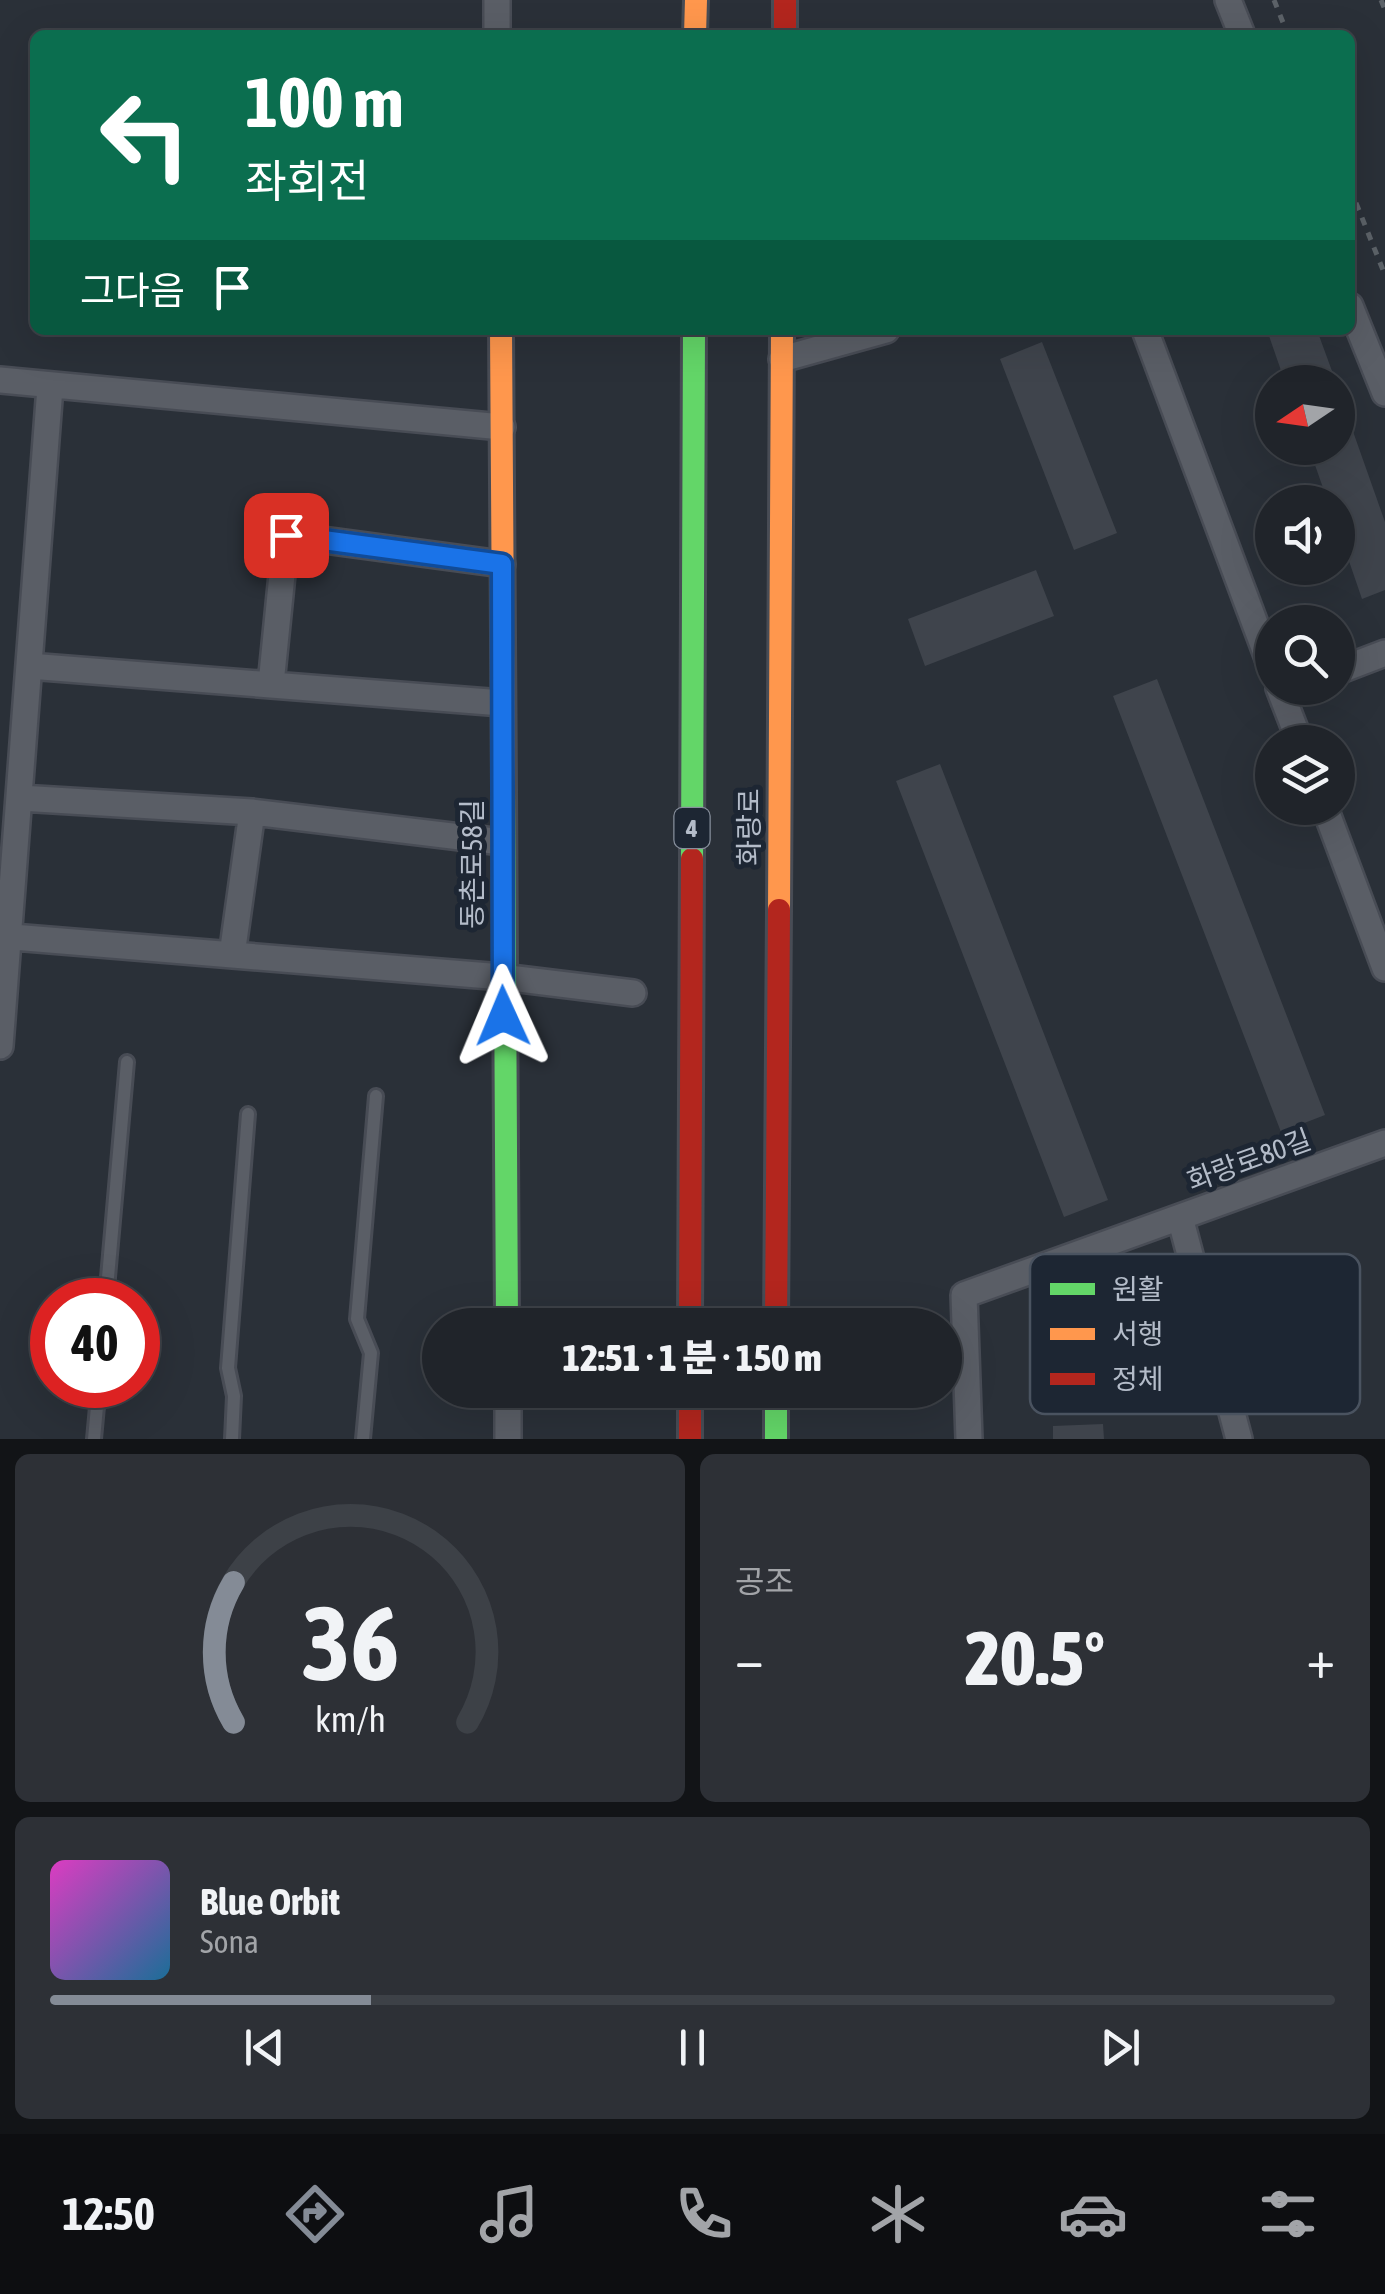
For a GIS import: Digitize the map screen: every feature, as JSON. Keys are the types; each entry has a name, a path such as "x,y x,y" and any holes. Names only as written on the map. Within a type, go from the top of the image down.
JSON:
{"main road":[{"path":"695,30 696,0"},
{"path":"784,30 785,0"},
{"name":"동촌로58길","path":"501,335 507,1308"},
{"name":"화랑로","path":"690,1308 694,335"},
{"name":"화랑로","path":"776,1308 782,335"},
{"path":"690,1408 690,1439"},
{"path":"776,1408 776,1439"}],"street":[{"path":"497,0 497,30"},
{"path":"1228,0 1240,30"},
{"path":"1355,319 1385,394"},
{"path":"782,359 868,335"},
{"path":"1147,335 1255,616"},
{"path":"0,380 50,388 502,426"},
{"path":"0,1046 5,936 20,798 50,388"},
{"path":"270,684 286,535 502,564"},
{"path":"1355,664 1385,653"},
{"path":"29,666 502,704"},
{"path":"20,798 252,812 502,842"},
{"path":"232,954 252,812"},
{"path":"1330,825 1385,968"},
{"path":"5,936 502,977 633,992"},
{"name":"화랑로80길","path":"1190,1254 1180,1217 1385,1143"},
{"path":"1078,1254 1180,1217"},
{"path":"969,1439 964,1295 1030,1271"},
{"path":"508,1408 508,1439"},
{"name":"화랑로80길","path":"1233,1414 1240,1439"}],"lane":[{"path":"108,1278 127,1062"},
{"path":"364,1439 370,1353 357,1320 376,1096"},
{"path":"232,1439 234,1396 228,1368 248,1114"},
{"path":"94,1439 97,1408"}],"path":[{"path":"1274,0 1286,30"},
{"path":"1381,0 1385,10"},
{"path":"1355,200 1385,274"}],"building":[{"path":"1269,335 1319,335 1330,365 1279,365"},
{"path":"1042,342 1117,533 1074,550 1000,359"},
{"path":"1355,437 1385,522 1385,590 1362,599 1355,579 1355,485 1322,485 1315,465 1355,465"},
{"path":"1036,570 1054,616 925,666 908,619"},
{"path":"1157,679 1325,1115 1281,1132 1113,696"},
{"path":"940,764 1108,1200 1064,1217 896,781"},
{"path":"1103,1424 1104,1439 1053,1439 1053,1426"}],"traffic: fast":[{"path":"692,859 694,335"},
{"path":"504,790 507,1308"},
{"path":"776,1408 776,1439"}],"traffic: slow":[{"path":"695,30 696,0"},
{"path":"501,335 504,790"},
{"path":"779,910 782,335"}],"traffic: jam":[{"path":"785,0 785,30"},
{"path":"690,1308 692,859"},
{"path":"776,1308 779,910"},
{"path":"690,1408 690,1439"}],"route":[{"path":"286,535 502,564 503,1016"}]}
